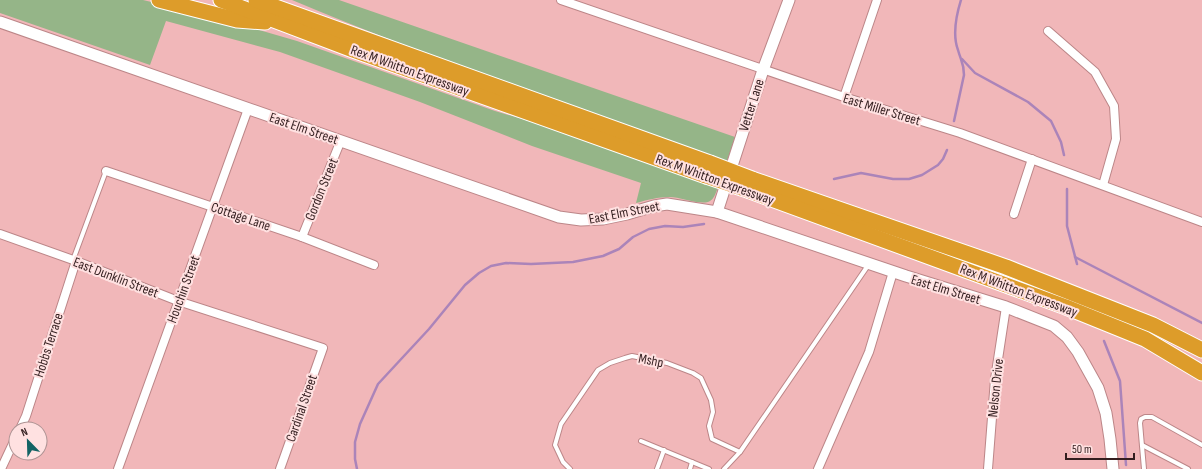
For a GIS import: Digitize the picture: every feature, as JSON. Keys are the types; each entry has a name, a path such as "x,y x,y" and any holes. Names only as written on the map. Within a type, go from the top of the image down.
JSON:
{"highway":[{"path":"159,0 237,20 284,17"},
{"name":"Rex M Whitton Expressway","path":"221,0 284,17 466,90 708,169 751,185 922,253 1066,307 1145,340 1202,374"},
{"name":"Rex M Whitton Expressway","path":"256,0 284,17"},
{"path":"265,0 284,17"},
{"name":"Rex M Whitton Expressway","path":"751,185 1006,267 1153,324 1202,350"}],"street":[{"name":"East Miller Street","path":"561,0 844,97 960,132 1202,222"},
{"name":"Vetter Lane","path":"717,212 763,70 789,0"},
{"path":"844,97 877,0"},
{"name":"East Elm Street","path":"0,22 559,216 582,220 603,219 667,204 717,212 1006,308 1054,326 1067,337 1078,352 1098,388 1106,413 1113,469"},
{"path":"1048,31 1095,72 1114,106 1116,139 1103,185"},
{"name":"Houchin Street","path":"118,469 248,109"},
{"name":"Gordon Street","path":"302,237 340,140"},
{"path":"1014,214 1032,159"},
{"name":"Cottage Lane","path":"106,171 302,237 374,265"},
{"name":"East Dunklin Street","path":"0,234 74,260 178,301 323,348"},
{"name":"Hobbs Terrace","path":"24,421 74,260"},
{"path":"818,469 869,352 894,272"},
{"name":"Nelson Drive","path":"988,469 995,379 1006,308"},
{"name":"Cardinal Street","path":"280,469 323,348"},
{"path":"1,469 8,454"}],"lane":[{"path":"74,260 106,171"},
{"path":"724,469 740,452 869,263"},
{"name":"Mshp","path":"570,469 563,462 555,445 561,424 598,370 610,363 632,356 667,363 693,373 701,378 711,400 713,412 709,426 712,439 740,452"},
{"path":"1144,469 1140,423 1141,419 1145,417 1152,417 1202,445"},
{"path":"641,441 709,469"},
{"path":"1142,445 1188,469"},
{"path":"657,469 664,450"},
{"path":"690,469 692,462"}],"green space":[{"path":"0,0 143,0 218,18 297,41 495,111 560,130 718,187 713,198 706,202 696,202 670,197 657,198 636,203 641,183 532,146 420,102 280,52 166,21 150,65 0,13"},
{"path":"292,0 339,0 735,137 727,161 454,64"}],"waterway":[{"path":"954,121 964,75 963,65 955,38 956,19 961,0"},
{"path":"962,59 975,73 1028,102 1051,121 1061,142 1064,155"},
{"path":"834,179 861,173 893,179 909,179 922,175 938,165 943,159 947,150"},
{"path":"1067,189 1067,226 1077,264"},
{"path":"357,469 355,459 355,442 360,424 378,384 429,329 465,285 479,273 491,266 506,263 531,264 573,262 603,256 619,249 633,237 649,229 665,226 683,227 704,224"},
{"path":"1075,257 1202,323"},
{"path":"1104,341 1120,381 1126,465"}]}
